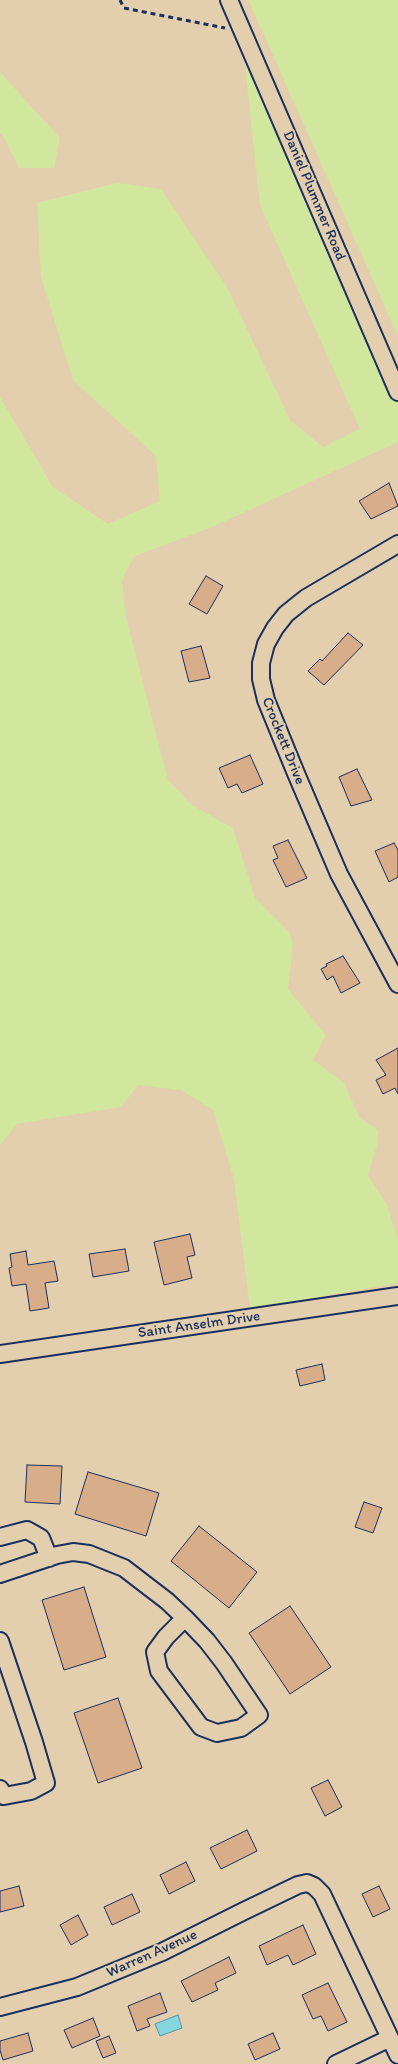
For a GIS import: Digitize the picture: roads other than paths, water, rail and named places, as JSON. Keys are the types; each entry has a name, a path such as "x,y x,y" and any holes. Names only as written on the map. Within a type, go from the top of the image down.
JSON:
{"street":[{"name":"Daniel Plummer Road","path":"229,0 398,392"},
{"name":"Crockett Drive","path":"398,544 306,598 286,614 274,628 266,644 261,670 266,700 339,874 398,984"},
{"name":"Saint Anselm Drive","path":"0,1354 398,1296"},
{"path":"0,1537 27,1530 42,1538 49,1558"},
{"path":"0,1574 73,1552 88,1554 124,1568 138,1577 185,1618 224,1663 259,1715 241,1728 217,1733 201,1727 159,1671 155,1652 166,1637 185,1618"},
{"path":"0,1641 46,1783 32,1791 4,1796 0,1789"},
{"name":"Warren Avenue","path":"0,2007 77,1987 162,1952 307,1883 314,1886 322,1894 390,2038"},
{"path":"336,2064 390,2038 398,2055"}],"water":[{"path":"178,2015 182,2028 160,2036 155,2024"}]}
